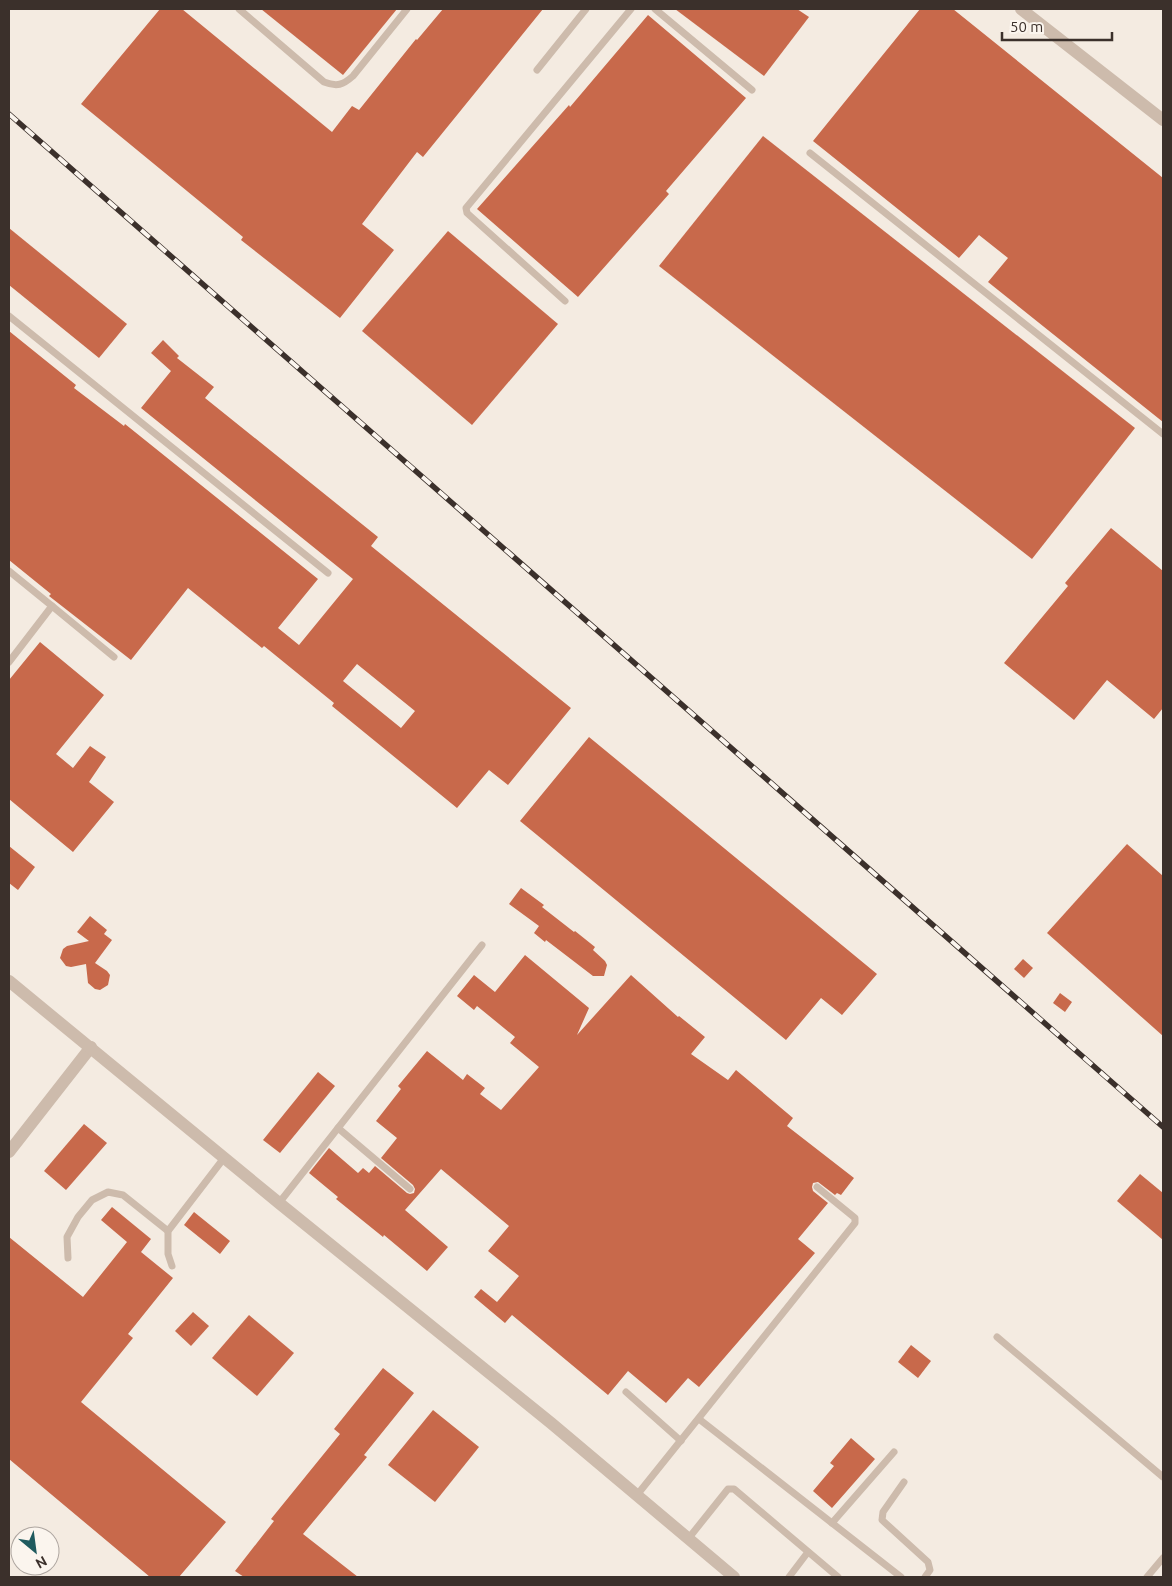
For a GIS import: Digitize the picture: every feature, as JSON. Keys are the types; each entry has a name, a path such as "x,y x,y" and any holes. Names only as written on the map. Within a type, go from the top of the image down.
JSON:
{"street":[{"path":"1021,9 1163,120"},
{"path":"9,981 551,1423 734,1577"},
{"path":"9,1152 91,1047"}],"lane":[{"path":"239,9 324,82 334,86 345,84 353,76 407,9"},
{"path":"537,70 586,9"},
{"path":"565,301 467,213 466,208 631,9"},
{"path":"655,9 752,90"},
{"path":"810,153 1163,434"},
{"path":"9,316 328,573"},
{"path":"9,571 114,657"},
{"path":"9,662 52,606"},
{"path":"279,1203 482,945"},
{"path":"338,1128 410,1190"},
{"path":"172,1266 168,1254 168,1231 224,1158"},
{"path":"637,1495 855,1223 855,1218 818,1187"},
{"path":"68,1258 67,1237 78,1217 92,1200 108,1192 123,1195 168,1231"},
{"path":"997,1337 1163,1477"},
{"path":"626,1392 681,1441"},
{"path":"699,1419 900,1577"},
{"path":"832,1523 894,1452"},
{"path":"904,1482 883,1512 882,1520 928,1562 930,1570 924,1577"},
{"path":"688,1538 728,1489 731,1488 838,1577"},
{"path":"789,1577 808,1552"},
{"path":"1147,1577 1163,1558"}],"building":[{"path":"160,9 182,9 332,132 352,106 359,110 416,39 443,9 543,9 423,157 417,152 362,224 394,250 340,318 241,240 243,237 81,104"},
{"path":"261,9 397,9 343,75"},
{"path":"675,9 797,9 809,17 764,76"},
{"path":"920,9 953,9 1163,178 1163,422 988,282 1008,258 979,235 959,258 813,141"},
{"path":"648,15 746,98 666,191 669,194 578,297 477,209 569,105 570,107"},
{"path":"763,136 1135,428 1032,559 659,266"},
{"path":"9,228 127,324 99,358 9,285"},
{"path":"448,231 558,324 472,425 362,331"},
{"path":"9,331 76,385 74,388 124,426 125,424 318,579 278,628 299,645 353,579 141,408 171,371 151,353 163,340 179,356 177,358 214,387 205,398 378,537 371,546 571,708 508,785 489,770 457,808 332,706 334,703 188,588 131,660 49,596 51,594 9,560","holes":["357,664 415,711 401,728 343,681"]},
{"path":"1111,528 1163,571 1163,708 1154,719 1107,680 1074,720 1004,663 1068,586 1065,583"},
{"path":"40,642 104,695 56,754 73,768 90,746 106,757 89,782 114,802 73,852 9,799 9,680"},
{"path":"589,737 877,974 842,1015 821,998 786,1040 520,821"},
{"path":"1127,844 1163,876 1163,1036 1047,933"},
{"path":"9,846 35,867 18,890 9,883"},
{"path":"521,888 544,905 542,907 595,947 593,950 607,965 604,976 593,976 534,933 539,926 509,904"},
{"path":"90,916 107,930 104,934 112,940 95,963 110,975 108,985 100,990 95,989 88,983 86,964 66,966 60,958 63,949 67,946 89,941 77,932"},
{"path":"525,955 589,1008 577,1035 631,975 678,1017 705,1037 691,1054 728,1080 736,1070 793,1118 787,1126 854,1178 841,1195 837,1193 835,1195 818,1182 813,1183 813,1191 828,1203 798,1239 815,1253 699,1387 688,1378 666,1403 628,1371 608,1395 512,1315 505,1323 474,1297 481,1289 497,1302 519,1276 488,1251 509,1226 441,1169 405,1210 448,1247 427,1271 384,1235 383,1237 336,1199 338,1197 309,1173 329,1148 358,1173 363,1168 369,1173 375,1166 407,1193 414,1193 413,1185 381,1158 397,1138 376,1121 401,1089 398,1086 427,1051 463,1080 467,1074 485,1088 480,1094 501,1110 539,1067 510,1043 515,1037 477,1006 474,1010 457,996 474,975 495,992"},
{"path":"1023,959 1033,968 1024,978 1014,969"},
{"path":"1060,993 1072,1002 1065,1012 1053,1003"},
{"path":"318,1072 335,1086 280,1153 263,1140"},
{"path":"84,1124 107,1143 66,1190 44,1171"},
{"path":"1140,1174 1163,1193 1163,1240 1117,1201"},
{"path":"112,1207 151,1239 141,1252 173,1278 128,1334 133,1338 81,1402 226,1522 179,1577 150,1577 9,1459 9,1237 83,1297 127,1242 101,1220"},
{"path":"194,1212 230,1241 220,1254 184,1225"},
{"path":"193,1312 209,1326 191,1346 175,1331"},
{"path":"249,1315 294,1353 257,1396 212,1358"},
{"path":"911,1345 931,1361 918,1378 898,1362"},
{"path":"383,1368 414,1393 364,1455 367,1457 303,1534 358,1577 244,1577 235,1571 274,1521 271,1519 340,1434 334,1429"},
{"path":"433,1410 479,1447 435,1502 388,1465"},
{"path":"851,1438 875,1459 832,1508 813,1491 834,1466 830,1463"}],"railway":[{"path":"9,114 1163,1127"}]}
